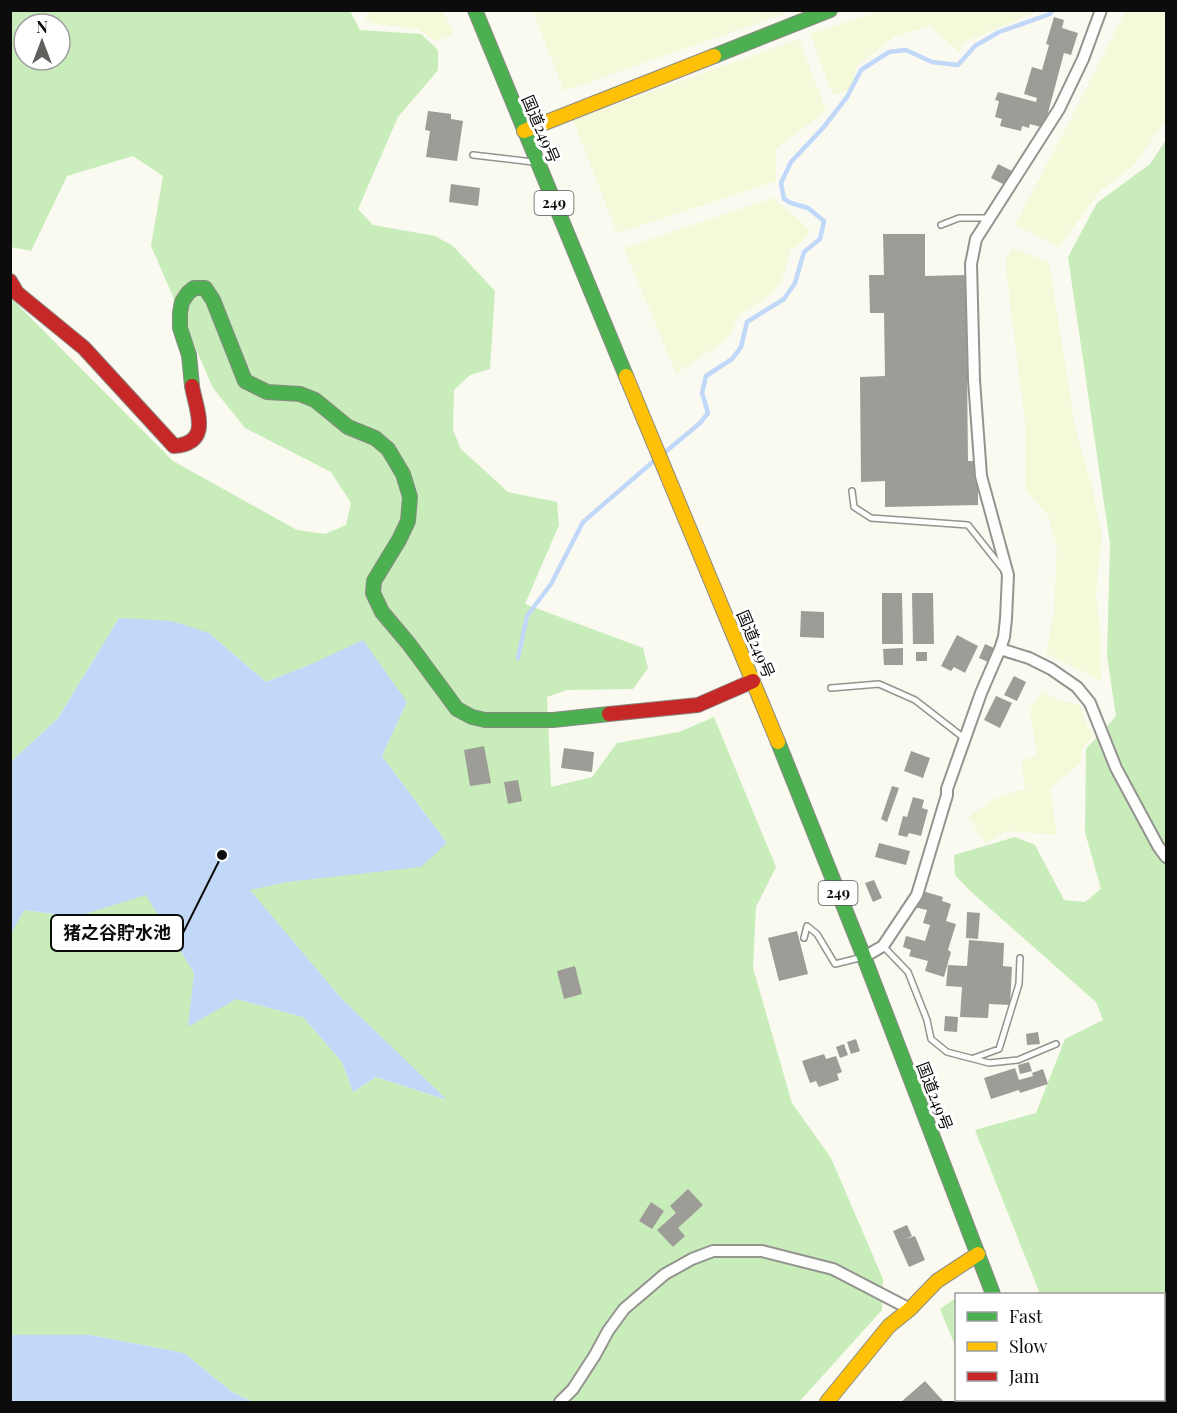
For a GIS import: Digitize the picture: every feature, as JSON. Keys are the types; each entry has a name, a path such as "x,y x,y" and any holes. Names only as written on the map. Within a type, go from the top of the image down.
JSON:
{"main road":[{"name":"国道249号","path":"475,10 753,681 864,957 993,1293"},
{"path":"524,131 830,10"},
{"path":"10,282 17,293 84,348 174,446 184,446 193,442 198,433 200,414 193,391 189,351 180,328 179,312 191,290 205,288 213,300 245,381 267,392 300,394 315,400 348,426 375,438 388,449 403,474 410,497 408,521 374,581 373,593 382,612 457,709 484,720 554,720 698,705 753,681"},
{"path":"827,1402 889,1326 910,1309 937,1281 978,1254"}],"street":[{"path":"864,957 883,946 917,895 964,738 1004,637 1008,575 981,476 974,380 971,264 976,239 1059,109 1083,59 1101,10"},
{"path":"1000,649 1029,658 1051,669 1077,687 1090,703 1116,768 1158,846 1167,857"},
{"path":"560,1402 573,1389 608,1331 624,1310 665,1274 692,1259 713,1251 762,1251 833,1269 910,1309"}],"lane":[{"path":"473,155 537,162"},
{"path":"941,225 959,218 990,218"},
{"path":"852,491 854,507 871,518 968,525 1008,575"},
{"path":"831,688 879,684 915,700 964,738"},
{"path":"804,938 807,926 817,934 835,964 864,957"},
{"path":"883,946 908,972 927,1020 931,1040 947,1052 989,1063 1018,1060 1056,1044"},
{"path":"972,1059 999,1049 1019,984 1020,958"}],"green space":[{"path":"11,11 350,11 360,30 421,34 438,50 438,70 398,117 358,209 373,225 435,236 453,246 495,291 490,369 470,375 454,390 453,430 461,449 508,492 557,502 559,525 525,604 643,648 648,668 633,689 567,690 547,697 551,787 592,777 617,743 679,732 714,717 776,867 756,907 753,968 792,1103 831,1158 883,1279 882,1310 799,1402 253,1402 232,1392 184,1353 91,1335 11,1335 10,934 24,910 75,917 146,894 194,973 236,999 303,1017 342,1062 353,1092 376,1077 446,1100 341,998 249,890 447,843 382,756 407,702 309,665 266,682 209,633 119,618 58,718 11,762 11,298 173,461 297,530 325,534 346,525 351,503 331,472 245,428 213,388 151,246 163,176 133,156 67,176 31,251 11,247"},
{"path":"369,11 443,11 454,34 434,41 419,29 377,24 365,19"},
{"path":"533,11 792,11 564,91"},
{"path":"880,11 1038,11 964,42 959,52 930,26 893,37 857,66 851,89 833,95 810,34"},
{"path":"1125,11 1166,11 1166,120 1134,165 1100,191 1059,247 1015,225"},
{"path":"799,39 826,111 776,149 776,181 617,233 573,120"},
{"path":"1166,140 1166,1402 1136,1402 1165,1401 1165,1293 1040,1293 975,1130 1036,1113 1065,1039 1103,1020 1096,1002 955,875 954,855 1015,837 1035,845 1064,900 1085,902 1101,889 1085,832 1086,749 1116,716 1107,656 1110,544 1068,257 1097,203 1150,164"},
{"path":"773,198 810,230 802,242 790,250 781,281 773,292 740,313 729,337 676,373 624,248"},
{"path":"1012,248 1049,262 1075,427 1093,491 1102,535 1096,595 1100,629 1101,681 1046,653 1054,612 1057,546 1048,515 1026,491 1026,431 1005,260"},
{"path":"1041,692 1059,700 1080,705 1086,725 1095,734 1082,749 1081,763 1050,788 1057,835 1007,831 986,843 968,817 991,801 1016,791 1025,790 1022,761 1037,755 1030,710"},
{"path":"955,1299 955,1346 940,1309"}],"water":[{"path":"119,618 172,621 209,633 266,682 363,640 407,702 382,756 447,843 421,867 287,882 250,890 341,998 447,1100 376,1077 353,1092 342,1062 303,1017 236,999 188,1027 194,973 146,895 75,917 24,910 11,934 11,762 58,718"},
{"path":"11,1335 91,1335 184,1353 232,1392 253,1402 11,1402"}],"building":[{"path":"1054,17 1064,20 1062,28 1078,33 1071,55 1064,53 1044,128 1030,124 1029,128 1022,126 1021,131 1000,126 1002,119 995,117 999,101 995,100 998,92 1036,102 1037,98 1024,94 1032,67 1042,70 1049,45 1046,44"},
{"path":"428,111 451,114 451,119 463,121 457,161 426,157 430,131 425,130"},
{"path":"998,164 1012,171 1005,185 991,178"},
{"path":"451,184 480,188 478,206 449,202"},
{"path":"883,234 925,234 925,276 966,275 968,461 978,461 978,505 885,507 885,481 861,482 860,377 885,376 884,313 870,313 869,275 884,275"},
{"path":"882,593 902,593 903,644 882,644"},
{"path":"912,593 933,593 934,644 913,644"},
{"path":"801,611 824,612 824,638 800,637"},
{"path":"957,635 978,646 965,673 954,667 951,671 941,666"},
{"path":"985,644 994,648 988,662 979,658"},
{"path":"903,648 903,665 884,665 883,649"},
{"path":"916,652 927,652 927,661 916,661"},
{"path":"1014,676 1026,682 1017,701 1004,695"},
{"path":"996,696 1012,703 1000,728 984,720"},
{"path":"484,746 491,783 470,786 464,750"},
{"path":"564,748 594,752 592,772 561,768"},
{"path":"911,751 930,758 923,778 904,771"},
{"path":"518,780 522,801 508,804 504,782"},
{"path":"892,786 899,788 887,822 881,819"},
{"path":"913,797 924,800 922,808 928,810 921,836 909,833 907,837 898,835 903,816 907,817"},
{"path":"879,843 910,851 906,865 875,857"},
{"path":"874,880 882,898 873,902 865,883"},
{"path":"919,890 943,897 942,901 951,904 946,921 956,924 948,950 951,952 944,977 925,971 928,961 909,956 911,950 903,947 906,936 925,941 930,925 923,923 927,910 914,907"},
{"path":"967,912 980,913 978,939 966,938"},
{"path":"797,931 808,974 779,981 768,938"},
{"path":"969,940 1004,943 1003,966 1012,967 1010,1005 989,1004 988,1018 960,1017 962,987 946,986 948,965 967,966"},
{"path":"575,966 582,994 564,999 557,971"},
{"path":"945,1016 958,1017 957,1032 944,1031"},
{"path":"1038,1032 1040,1044 1027,1045 1026,1034"},
{"path":"856,1039 860,1051 851,1054 847,1042"},
{"path":"844,1044 848,1055 840,1058 836,1047"},
{"path":"824,1054 826,1059 836,1056 842,1072 837,1074 839,1080 819,1087 816,1081 810,1083 802,1061"},
{"path":"1029,1062 1032,1071 1020,1074 1018,1065"},
{"path":"1015,1068 1019,1080 1033,1076 1032,1073 1043,1069 1048,1084 991,1099 984,1078"},
{"path":"688,1189 703,1205 678,1228 685,1236 673,1247 657,1230 676,1213 670,1206"},
{"path":"651,1202 664,1211 652,1229 639,1221"},
{"path":"907,1225 912,1236 906,1239 915,1236 925,1260 909,1267 893,1231"},
{"path":"925,1381 944,1402 901,1402"}],"waterway":[{"path":"663,454 700,423 708,413 702,393 706,376 732,359 741,347 747,322 784,299 795,283 804,252 820,239 824,221 808,208 784,199 781,183 791,162 823,128 847,97 861,70 889,52 906,50 932,62 958,65 975,46 999,32 1050,14 1053,10"},
{"path":"518,658 527,616 551,584 583,522 656,459"}],"traffic: fast":[{"path":"475,10 626,376"},
{"path":"714,56 830,10"},
{"path":"192,386 189,355 180,328 180,313 182,302 188,293 194,288 205,288 213,300 245,381 267,392 300,394 315,400 348,427 375,438 388,449 403,474 410,497 408,521 374,581 373,593 382,612 457,709 472,717 485,720 553,720 609,714"},
{"path":"778,742 864,957 993,1293"}],"traffic: slow":[{"path":"524,131 714,56"},
{"path":"626,376 778,742"},
{"path":"827,1402 889,1326 910,1309 937,1281 978,1254"}],"traffic: jam":[{"path":"10,281 17,293 84,348 174,446 186,444 194,439 198,432 198,415 192,386"},
{"path":"609,714 698,705 753,681"}],"place":[{"name":"猪之谷貯水池","path":"222,855"}]}
